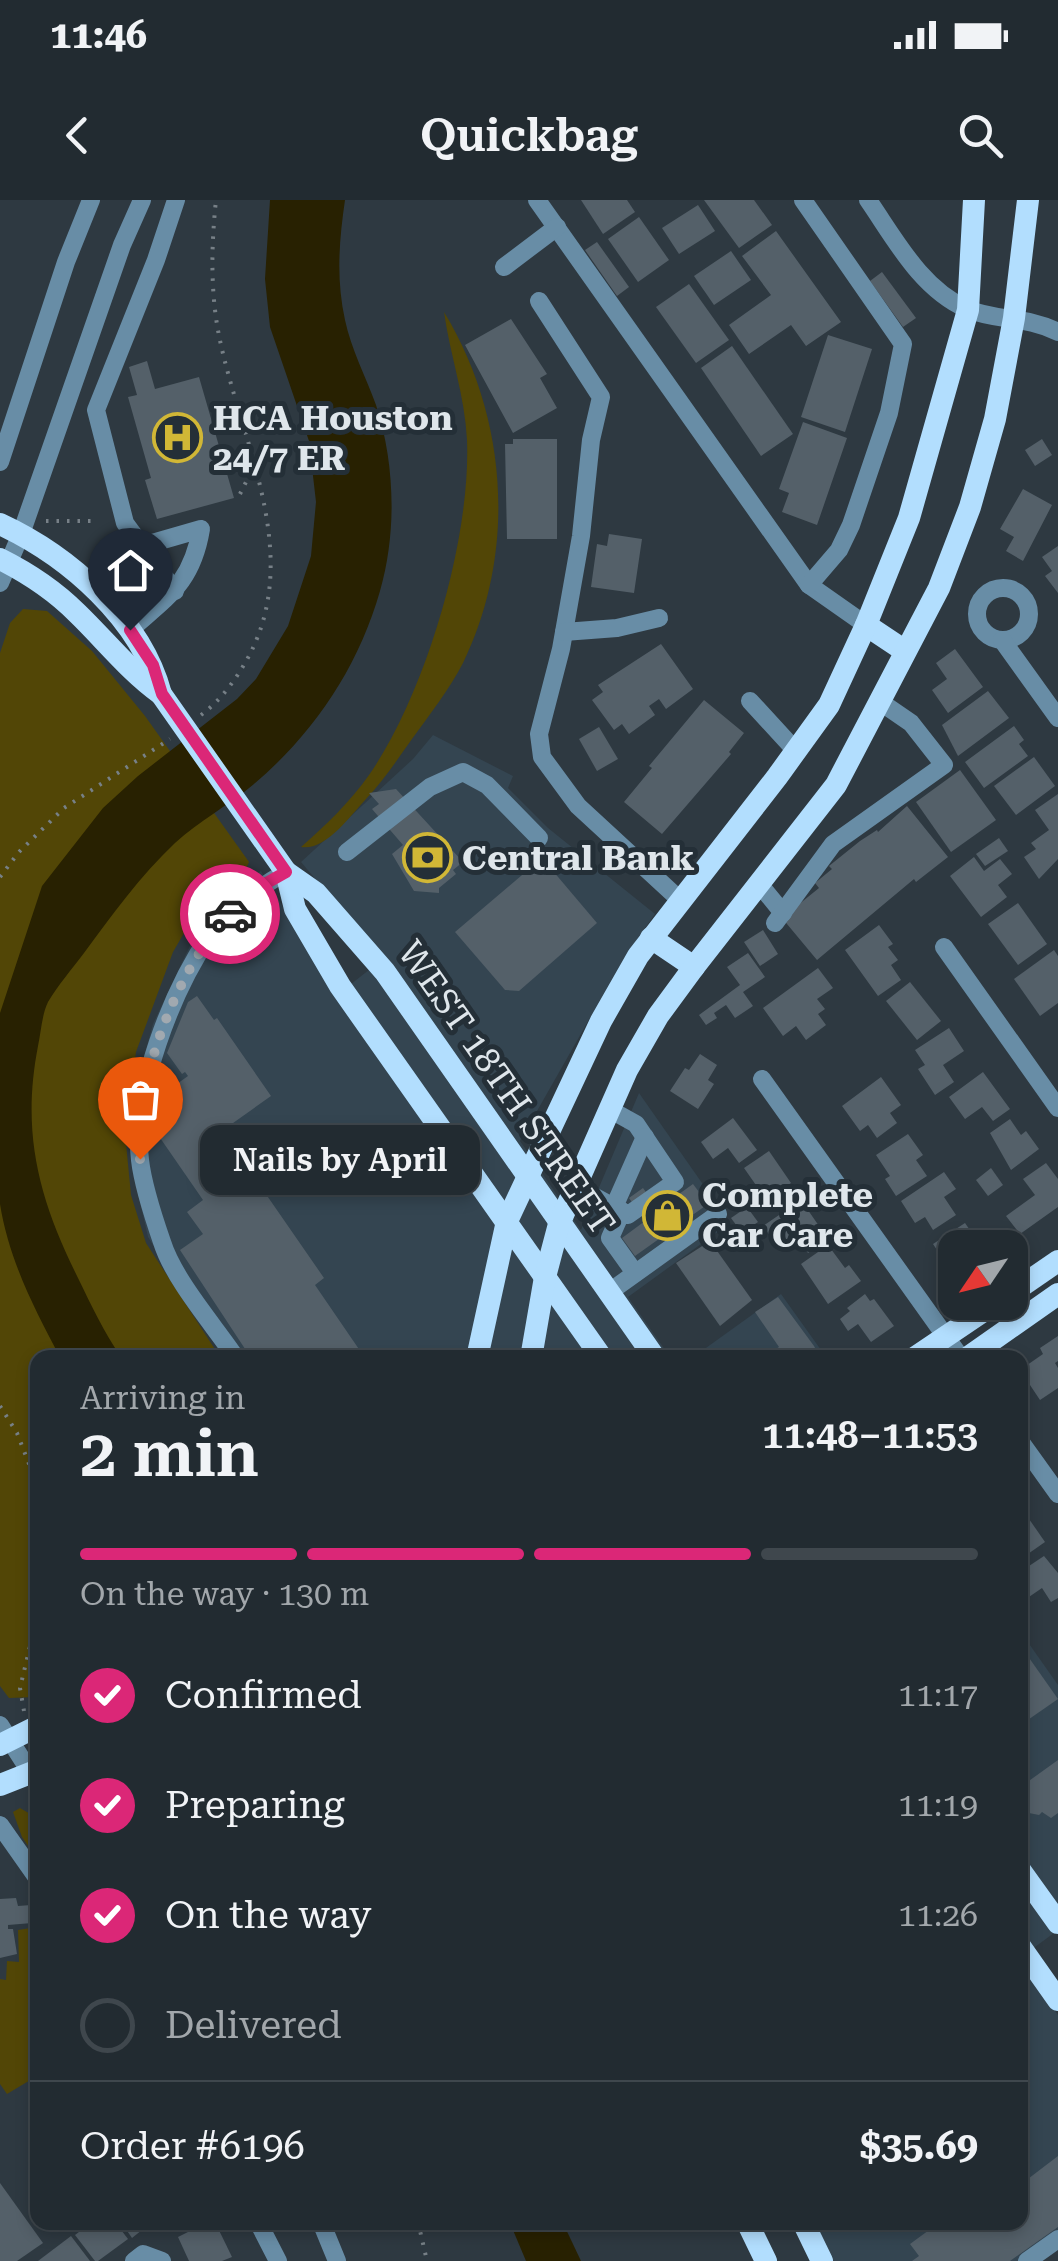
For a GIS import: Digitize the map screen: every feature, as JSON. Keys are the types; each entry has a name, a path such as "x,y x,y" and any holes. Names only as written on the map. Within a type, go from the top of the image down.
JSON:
{"main road":[{"path":"478,1350 507,1221 601,1021 652,938 829,704 866,625 909,518 968,310 974,200"},
{"path":"532,1350 545,1277 560,1224 609,1109 650,1030 694,967 836,785 939,588 970,507 994,419 1014,318 1028,200"},
{"path":"11,529 88,583 130,630 153,665 164,699"},
{"path":"3,568 37,580 73,609 136,676 164,699"},
{"path":"866,625 906,651"},
{"name":"WEST 18TH STREET","path":"164,699 286,872 295,909 340,986 596,1350"},
{"name":"WEST 18TH STREET","path":"286,872 316,893 385,972 650,1350"},
{"path":"652,938 694,967"},
{"path":"1028,1281 1058,1260"},
{"path":"976,1350 1058,1294"},
{"path":"927,1350 972,1320"},
{"path":"3,1736 30,1721"},
{"path":"0,1785 30,1777"},
{"path":"1028,1881 1058,1923"},
{"path":"1028,1955 1054,1986"},
{"path":"752,2230 766,2261"},
{"path":"808,2230 822,2261"}],"street":[{"path":"0,462 66,262 92,200"},
{"path":"3,568 11,529 69,396 122,245 142,200"},
{"path":"175,591 125,523 96,410 176,200"},
{"path":"537,200 809,584 866,625"},
{"path":"803,200 903,344 889,412 851,525 838,550 809,584"},
{"path":"868,200 919,274 940,292 968,310 1035,321 1058,332"},
{"path":"504,267 556,227"},
{"path":"122,245 156,260"},
{"path":"539,302 601,397 592,440 582,536 540,734 542,757 578,806 680,900"},
{"path":"69,396 96,410"},
{"path":"130,630 175,591 196,559 201,529 142,546"},
{"path":"564,632 617,628 659,618"},
{"path":"1002,640 1058,718"},
{"path":"750,701 795,750"},
{"path":"760,885 779,918 833,844 944,765 911,723 879,702"},
{"path":"348,852 430,786 463,772 487,785 539,838"},
{"path":"231,1350 162,1245 140,1159 143,1105 151,1066 170,1013 212,932 256,889 286,872"},
{"path":"944,947 1058,1108"},
{"path":"762,1079 957,1350"},
{"path":"575,1186 628,1215 675,1182 636,1124 609,1109"},
{"path":"635,1273 610,1238 645,1137"},
{"path":"608,1293 718,1214"},
{"path":"1028,1451 1058,1494"},
{"path":"3,1736 30,1770"},
{"path":"0,1825 30,1868"},
{"path":"262,2230 278,2261"},
{"path":"324,2230 338,2261"},
{"path":"1027,2261 1058,2239"},
{"path":"138,2258 162,2261"}],"path":[{"path":"240,494 254,466"},
{"path":"46,520 95,521"},
{"path":"0,1406 17,1433 30,1466"},
{"path":"30,1646 20,1688 30,1715"},
{"path":"420,2230 428,2261"}],"shaded area":[{"path":"270,200 345,200 339,260 342,305 351,342 376,405 390,474 391,522 385,568 359,646 314,721 254,784 162,856 116,910 46,1007 33,1078 37,1165 64,1249 117,1350 56,1350 16,1264 0,1204 0,1013 42,886 103,808 237,699 256,679 288,626 311,556 316,502 309,441 270,327 265,279"},
{"path":"444,312 482,396 492,440 498,485 498,531 492,576 480,620 452,683 385,777 345,823 319,844 301,847 354,795 390,741 409,702 441,614 461,523 467,440"},
{"path":"23,609 47,611 92,651 145,716 249,862 245,871 195,914 173,952 136,1052 125,1133 131,1195 146,1243 215,1350 30,1350 30,1697 9,1698 0,1686 0,653 10,623"},
{"path":"433,735 513,776 508,788 548,828 655,914 624,958 520,1141 581,1230 639,1093 730,1223 628,1297 665,1350 220,1350 148,1237 135,1180 132,1126 136,1086 153,1024 197,931 225,895 261,871 337,995 383,959 301,862 413,759"},
{"path":"781,1294 821,1350 703,1350"},
{"path":"1028,1642 1058,1685 1058,1930 1028,1952"},
{"path":"20,1808 30,1814 30,1849 22,1837 13,1812"},
{"path":"30,1928 30,2080 7,2094 0,2084 0,1979 6,1980 7,1961 19,1962 18,1930"},
{"path":"1028,1972 1058,2015 1058,2248 1040,2261 833,2261 818,2230 1028,2230"},
{"path":"513,2230 566,2230 581,2261 526,2261"}],"building":[{"path":"581,200 627,200 635,212 603,234"},
{"path":"704,200 754,200 772,225 739,248"},
{"path":"698,205 715,231 679,254 662,228"},
{"path":"639,217 669,260 638,282 608,239"},
{"path":"776,231 841,322 806,346 791,325 749,354 729,325 771,295 742,256"},
{"path":"597,242 629,287 617,296 585,250"},
{"path":"731,251 751,280 714,305 694,276"},
{"path":"882,272 916,318 903,327 870,281"},
{"path":"689,284 729,340 696,363 656,307"},
{"path":"511,319 547,374 540,378 557,408 513,433 465,345"},
{"path":"828,335 872,349 845,432 801,417"},
{"path":"732,346 793,434 761,456 701,368"},
{"name":"HCA Houston 24/7 ER","path":"147,361 155,389 199,377 234,498 157,519 145,480 151,478 128,397 137,395 129,367"},
{"path":"803,422 847,438 817,525 782,512 789,493 779,489"},
{"path":"513,439 557,439 557,539 507,539 505,444 513,444"},
{"path":"1042,439 1052,455 1035,466 1025,450"},
{"path":"1023,489 1052,505 1023,561 1006,551 1014,537 1000,529"},
{"path":"609,534 642,539 634,593 591,587 597,544 607,546"},
{"path":"1058,546 1058,593 1045,576 1052,571 1042,557"},
{"path":"661,644 693,689 666,709 659,699 649,706 655,715 629,734 622,724 614,730 592,700 603,692 598,685"},
{"path":"955,649 983,687 948,713 932,690 947,679 936,663"},
{"path":"988,691 1009,718 958,756 942,725"},
{"path":"704,700 744,733 731,754 662,834 624,802"},
{"path":"1014,726 1024,740 1019,744 1028,756 984,788 965,762"},
{"path":"599,727 618,759 597,771 579,739"},
{"path":"1034,757 1055,786 1016,815 994,786"},
{"path":"960,770 996,820 951,852 916,802"},
{"name":"Central Bank","path":"396,789 463,862 439,888 439,893 414,891 392,854 403,845 372,809 379,804 369,793"},
{"path":"1058,794 1058,859 1039,879 1024,857 1036,849 1031,843 1049,830 1035,810"},
{"path":"907,806 948,857 916,882 914,879 817,960 782,918 819,888 815,883 832,869 829,866"},
{"path":"999,838 1008,851 985,866 976,854"},
{"path":"974,857 984,871 1000,859 1012,874 998,885 1007,897 981,917 950,876"},
{"path":"542,858 597,923 519,991 505,990 455,932"},
{"path":"1018,903 1047,944 1018,965 988,924"},
{"path":"879,925 893,944 888,947 898,960 891,965 901,980 878,996 845,950"},
{"path":"763,930 778,954 760,966 744,942"},
{"path":"1054,950 1058,956 1058,1003 1040,1016 1014,979"},
{"path":"748,953 765,977 743,992 753,1006 735,1018 726,1005 706,1025 699,1015 740,985 727,967"},
{"path":"818,968 833,988 817,999 825,1009 818,1014 826,1025 806,1040 796,1026 783,1036 763,1008"},
{"path":"910,982 941,1021 917,1040 886,1001"},
{"path":"197,996 214,1020 217,1018 271,1096 226,1128 324,1278 315,1285 360,1350 246,1350 180,1250 203,1234 187,1212 203,1200 156,1132 176,1118 160,1096 188,1076 182,1074 167,1053 188,1002"},
{"path":"949,1028 964,1051 943,1065 954,1082 935,1095 918,1069 925,1065 915,1050"},
{"path":"700,1054 717,1065 708,1080 714,1084 698,1109 670,1091"},
{"path":"983,1072 1010,1109 993,1121 982,1107 965,1119 949,1097"},
{"path":"881,1077 901,1105 890,1113 897,1123 877,1138 868,1125 860,1131 842,1106"},
{"path":"733,1118 757,1150 739,1163 728,1148 713,1159 701,1142"},
{"path":"1010,1119 1021,1135 1026,1131 1039,1149 1011,1170 990,1133"},
{"path":"908,1134 923,1155 916,1160 927,1176 896,1196 885,1179 890,1176 876,1155"},
{"path":"769,1151 791,1183 762,1203 754,1191 758,1188 744,1168"},
{"path":"1046,1163 1058,1179 1058,1207 1026,1230 1017,1230 1006,1216 1035,1195 1023,1179"},
{"path":"991,1168 1003,1185 988,1196 976,1180"},
{"path":"944,1172 956,1189 944,1197 956,1215 933,1230 925,1217 915,1223 901,1201"},
{"name":"Complete Car Care","path":"693,1184 708,1204 635,1256 622,1238 645,1221 629,1198 643,1188 658,1209"},
{"path":"801,1200 828,1239 808,1253 795,1235 778,1247 763,1226"},
{"path":"747,1207 758,1222 742,1233 731,1218"},
{"path":"710,1241 752,1300 720,1326 676,1263"},
{"path":"828,1245 845,1268 849,1265 861,1281 828,1304 801,1264"},
{"path":"865,1294 870,1301 874,1299 894,1326 871,1342 858,1324 848,1331 840,1319"},
{"path":"778,1297 816,1350 777,1350 779,1347 755,1312"},
{"path":"1058,1336 1058,1388 1040,1400 1028,1382 1028,1364 1043,1354 1040,1348"},
{"path":"1028,1518 1045,1542 1028,1554"},
{"path":"1044,1556 1058,1573 1058,1598 1051,1602 1042,1588 1028,1598 1028,1567"},
{"path":"1028,1656 1058,1699 1028,1720"},
{"path":"1058,1760 1058,1813 1051,1818 1042,1812 1029,1813 1028,1782"},
{"path":"16,1898 18,1906 30,1905 30,1923 8,1925 8,1929 13,1929 17,1954 0,1958 0,1899"},
{"path":"1058,2156 1058,2227 1010,2261 912,2261 919,2256 910,2244 929,2230 1028,2230 1028,2179"},
{"path":"0,2183 43,2243 17,2261 0,2261"},
{"path":"82,2230 121,2230 128,2239 95,2261 75,2235"},
{"path":"192,2230 219,2230 232,2257 222,2261 189,2261 178,2237"},
{"path":"71,2236 90,2261 38,2261"}],"way so far":[{"path":"140,1159 143,1105 151,1066 170,1013 196,958 212,932 230,914"}],"place":[{"name":"HCA Houston 24/7 ER","path":"178,438"},
{"name":"Central Bank","path":"427,858"},
{"name":"Nails by April","path":"140,1159"},
{"name":"Complete Car Care","path":"667,1215"}],"route":[{"path":"130,630 153,665 162,694 286,872 256,889 230,914"}]}
